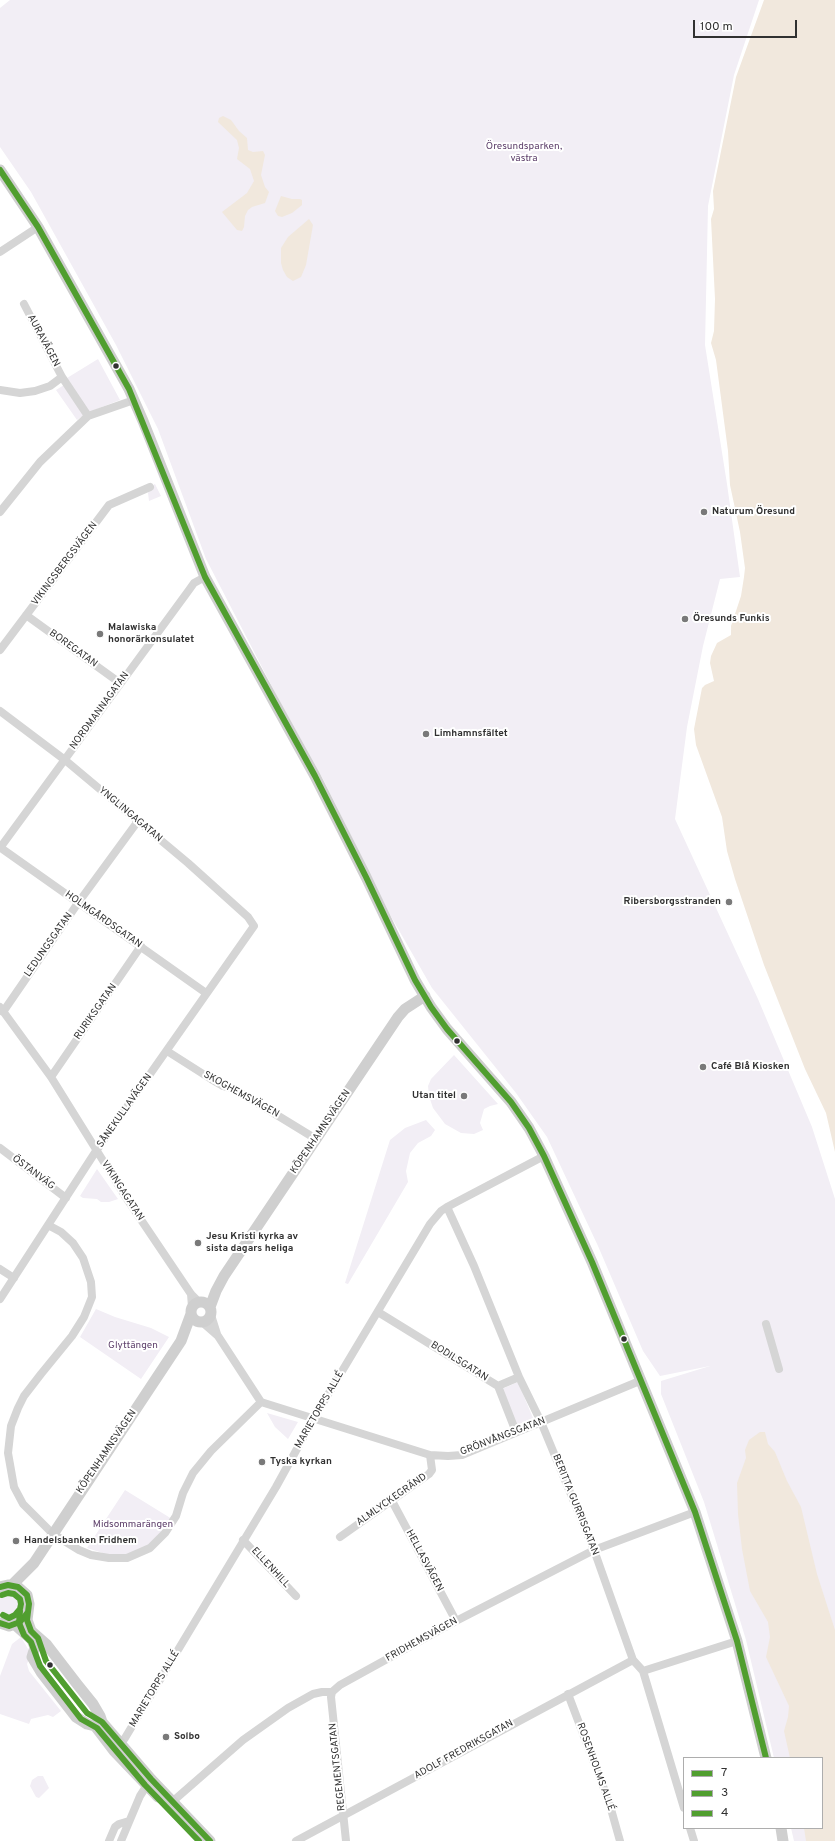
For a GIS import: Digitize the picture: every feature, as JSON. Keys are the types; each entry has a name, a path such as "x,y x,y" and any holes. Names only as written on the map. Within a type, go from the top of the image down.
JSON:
{"main road":[{"path":"0,170 38,227 134,400 205,577 315,776 366,877 415,980 447,1029 511,1102 529,1128 544,1156 592,1262 642,1380 695,1512 737,1641 766,1757"},
{"name":"KÖPENHAMNSVÄGEN","path":"26,1595 26,1586 34,1563 181,1341 206,1317 216,1291 224,1276 398,1017 405,1009 425,996"},
{"name":"KÖPENHAMNSVÄGEN","path":"181,1341 195,1304 224,1276"},
{"path":"206,1303 206,1317 195,1319 195,1304 206,1303"},
{"name":"KÖPENHAMNSVÄGEN","path":"5,1585 34,1563"},
{"name":"KÖPENHAMNSVÄGEN","path":"5,1585 23,1590 29,1604 27,1620 32,1632 46,1645 92,1704 118,1747"},
{"path":"0,1634 8,1624 24,1618 28,1612"},
{"path":"8,1624 32,1640 35,1647 32,1657 41,1672 76,1717 86,1724 95,1726 118,1747 149,1782 206,1840"},
{"path":"149,1782 172,1802 206,1840"},
{"path":"781,1829 783,1841"}],"street":[{"path":"0,252 38,227"},
{"name":"AURAVÄGEN","path":"24,304 62,377 88,416"},
{"path":"0,390 20,393 35,391 50,386 62,377"},
{"path":"0,512 40,462 88,416 134,400"},
{"name":"VIKINGSBERGSVÄGEN","path":"0,650 109,505 150,487"},
{"path":"140,491 144,499"},
{"name":"NORDMANNAGATAN","path":"0,848 191,587 205,577"},
{"name":"BOREGATAN","path":"26,615 120,683"},
{"name":"YNGLINGAGATAN","path":"0,711 65,760 188,863 248,917 254,926"},
{"name":"LEDUNGSGATAN","path":"2,1009 138,821"},
{"name":"HOLMGÅRDSGATAN","path":"0,848 206,993"},
{"name":"SÅNEKULLAVÄGEN","path":"0,1299 96,1151 254,926"},
{"name":"RURIKSGATAN","path":"51,1077 140,946"},
{"name":"VIKINGAGATAN","path":"2,1009 51,1077 96,1151 195,1304"},
{"name":"SKOGHEMSVÄGEN","path":"167,1051 211,1079 223,1086 236,1090 316,1139"},
{"name":"ÖSTANVÄG","path":"0,1148 66,1198"},
{"name":"MARIETORPS ALLÉ","path":"118,1747 276,1487 314,1418 430,1224 441,1211 447,1207 544,1156"},
{"name":"BERITTA GURRISGATAN","path":"447,1207 474,1266 519,1377 542,1422 594,1550 633,1660 643,1671 683,1805"},
{"path":"48,1225 60,1232 73,1243 83,1258 91,1282 92,1297 84,1318 72,1336 24,1396 11,1426 8,1453 14,1487 23,1504 53,1534 79,1550 109,1558 127,1558 150,1548 156,1544 165,1533 176,1516 183,1493 193,1473 210,1451 261,1402"},
{"path":"0,1269 14,1278"},
{"name":"BODILSGATAN","path":"378,1312 498,1386 516,1432"},
{"path":"206,1317 261,1402 314,1418"},
{"path":"766,1324 779,1369"},
{"path":"498,1386 519,1377"},
{"name":"GRÖNVÅNGSGATAN","path":"314,1418 430,1455 462,1455 642,1380"},
{"name":"ALMLYCKEGRÄND","path":"340,1537 429,1474 432,1470 430,1455"},
{"name":"HELLASVÄGEN","path":"392,1501 456,1621"},
{"name":"FRIDHEMSVÄGEN","path":"172,1802 243,1740 288,1708 313,1694 332,1692 340,1685 456,1621 594,1550 695,1512"},
{"name":"ELLENHILL","path":"243,1540 296,1596"},
{"path":"643,1671 737,1641"},
{"name":"ADOLF FREDRIKSGATAN","path":"296,1841 633,1660"},
{"name":"REGEMENTSGATAN","path":"332,1692 331,1697 346,1841"},
{"name":"ROSENHOLMS ALLÉ","path":"568,1694 609,1802 620,1841"},
{"path":"122,1841 140,1796 149,1782"},
{"path":"109,1841 115,1827 119,1824 130,1821"},
{"path":"690,1829 694,1841"}],"green space":[{"name":"Öresundsparken, västra","path":"10,0 759,0 734,75 708,206 705,345 740,577 720,579 703,646 687,727 675,819 758,999 812,1127 835,1199 835,1841 794,1841 791,1829 823,1829 823,1757 774,1757 746,1640 704,1502 661,1394 661,1381 710,1366 660,1376 643,1351 598,1246 547,1137 516,1093 432,988 389,913 323,779 279,700 206,559 158,429 116,345 31,192 0,147 0,8"},
{"path":"98,359 120,400 89,412 67,378"},
{"path":"64,385 85,414 77,420 56,390"},
{"path":"155,484 161,496 149,501 148,493 151,486"},
{"path":"454,1055 498,1104 484,1109 480,1123 483,1130 474,1134 461,1133 445,1124 433,1108 429,1096 428,1086 431,1079"},
{"path":"426,1120 435,1130 431,1136 418,1143 410,1153 406,1171 408,1182 348,1284 345,1283 390,1140 405,1128"},
{"path":"97,1169 118,1199 109,1202 101,1202 97,1199 83,1198 80,1196"},
{"name":"Glyttängen","path":"96,1309 115,1317 151,1328 169,1337 141,1379 80,1337"},
{"path":"518,1382 533,1418 517,1425 502,1389"},
{"path":"267,1413 298,1422 288,1439 275,1427"},
{"name":"Midsommarängen","path":"125,1490 172,1519 148,1547 127,1554 109,1555 87,1548"},
{"path":"9,1590 18,1594 22,1602 21,1612 9,1619 0,1616 0,1593"},
{"path":"21,1637 31,1654 27,1664 29,1671 61,1711 53,1717 48,1715 31,1719 29,1724 0,1714 0,1676 12,1644"},
{"path":"38,1776 43,1776 49,1788 39,1798 36,1797 30,1786 32,1780"}],"shaded area":[{"path":"764,0 835,0 835,1152 826,1113 805,1069 764,965 735,879 727,851 722,817 696,745 694,729 702,688 714,681 710,663 711,656 717,643 731,635 731,626 741,596 745,568 740,532 730,485 728,451 716,360 711,343 714,331 715,299 711,219 714,209 713,191 736,77"},
{"path":"223,116 231,120 239,131 247,138 248,150 253,152 263,151 265,155 261,175 265,187 269,192 265,203 252,207 248,210 245,216 242,231 237,230 222,212 247,193 254,181 250,169 237,159 239,148 237,140 218,122 219,118"},
{"path":"281,196 292,199 300,199 302,200 302,205 292,213 282,217 278,216 275,211"},
{"path":"309,219 313,225 306,265 301,277 293,281 287,277 283,270 281,263 281,248 288,237"},
{"path":"760,1432 765,1432 768,1444 775,1452 787,1481 801,1507 817,1574 835,1630 835,1841 806,1841 804,1829 823,1829 823,1757 790,1757 784,1731 789,1706 766,1657 770,1637 768,1622 750,1591 742,1549 738,1514 737,1483 746,1458 745,1450 749,1440"}],"transit line":[{"name":"7","path":"0,170 38,227 129,389 205,577 315,776 366,877 415,980 431,1007 447,1029 511,1102 529,1128 544,1156 592,1262 695,1512 737,1641 766,1757"},
{"name":"3","path":"0,1587 8,1585 18,1587 27,1595 29,1604 28,1612 20,1622 9,1626 0,1623"},
{"name":"4","path":"2,1595 8,1593 14,1594 20,1599 21,1604 20,1609 15,1615 9,1618 3,1615"},
{"name":"4","path":"20,1611 19,1623 24,1635 31,1642 40,1666 81,1719 97,1728 145,1785 199,1841"},
{"name":"3","path":"28,1612 27,1620 31,1631 38,1638 46,1661 87,1713 102,1722 151,1779 210,1841"}],"place":[{"name":"Naturum Öresund","path":"704,512"},
{"name":"Öresunds Funkis","path":"685,619"},
{"name":"Malawiska honorärkonsulatet","path":"100,634"},
{"name":"Limhamnsfältet","path":"426,734"},
{"name":"Ribersborgsstranden","path":"729,902"},
{"name":"Café Blå Kiosken","path":"703,1067"},
{"name":"Utan titel","path":"464,1096"},
{"name":"Jesu Kristi kyrka av sista dagars heliga","path":"198,1243"},
{"name":"Tyska kyrkan","path":"262,1462"},
{"name":"Handelsbanken Fridhem","path":"16,1541"},
{"name":"Solbo","path":"166,1737"}]}
